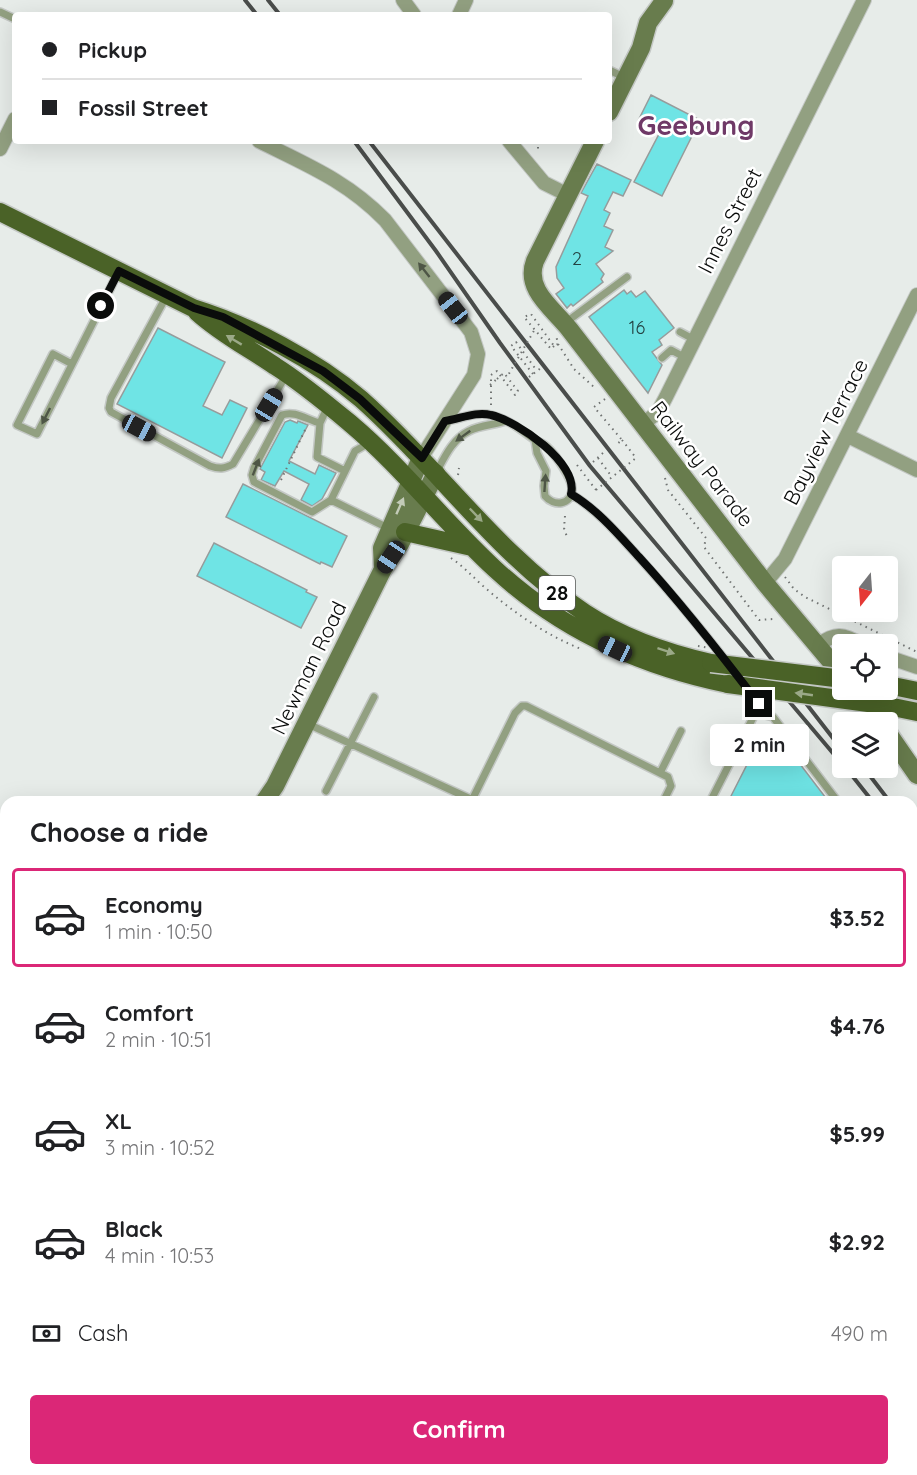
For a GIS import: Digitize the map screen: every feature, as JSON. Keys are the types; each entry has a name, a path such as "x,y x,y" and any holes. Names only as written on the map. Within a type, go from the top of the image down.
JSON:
{"main road":[{"path":"612,106 641,48 648,23 665,1"},
{"path":"567,195 593,144"},
{"name":"Railway Parade","path":"567,195 535,261 532,277 535,290 565,323 765,583 832,663"},
{"name":"28","path":"0,212 194,308 223,317 323,371 360,399 422,458 523,563 554,590 586,614 607,626 647,645 711,663 832,676"},
{"name":"28","path":"194,308 215,328 287,374 328,405 363,447 410,483 472,547 533,601 581,632 655,665 728,684 872,712"},
{"name":"Newman Road","path":"273,794 383,569 398,530 410,483 422,458"},
{"name":"Newman Road","path":"398,530 423,497 436,472"},
{"path":"398,530 472,547"},
{"path":"898,687 917,691"},
{"path":"866,700 880,712"},
{"name":"28","path":"898,713 917,712"},
{"path":"898,746 911,762 917,775"}],"street":[{"name":"Innes Street","path":"643,424 655,415 661,406 864,0"},
{"path":"0,149 12,125"},
{"name":"Newman Road","path":"265,144 339,181 372,207 385,220 471,332 478,354 470,383 422,458"},
{"path":"512,144 544,183 567,195"},
{"name":"Bayview Terrace","path":"765,583 779,569 917,295"},
{"path":"848,436 917,470"},
{"path":"818,645 832,637"},
{"path":"898,660 917,667"}],"lane":[{"path":"612,71 626,78"},
{"path":"72,364 53,354 17,425 37,434 119,271"},
{"path":"565,323 627,277"},
{"path":"167,295 111,398 109,408 111,412 210,466 219,469 226,468 233,464 287,374"},
{"path":"680,332 695,340"},
{"path":"662,358 671,350 686,358"},
{"path":"328,405 320,423 317,457 345,471"},
{"path":"320,423 309,421 293,413 282,415 254,468 252,475 254,482 312,512 331,500 345,471 363,447"},
{"path":"445,421 481,414 491,415 523,430 547,447 567,474 572,489 566,501 560,504 554,504 545,496 546,471 537,453 535,440"},
{"path":"436,472 448,450 461,436 475,429 506,421"},
{"path":"571,494 587,504 604,520 647,566 678,601 759,704 713,796"},
{"path":"331,500 398,530"},
{"path":"326,790 374,697"},
{"path":"476,796 515,713 522,706 530,707 668,777 671,783 666,796"},
{"path":"755,712 773,717 833,796"},
{"path":"307,723 463,796"},
{"path":"660,773 681,731"}],"path":[{"path":"538,144 538,150"},
{"path":"549,339 531,314 525,317 551,349 554,346"},
{"path":"507,377 535,329"},
{"path":"529,377 539,370 516,342 511,346 532,374"},
{"path":"558,344 574,369 611,405"},
{"path":"490,385 497,379 504,373 518,391 515,395 497,371 491,375 490,385 491,408"},
{"path":"577,465 596,490 636,458 594,407 606,398"},
{"path":"281,480 306,429"},
{"path":"617,444 622,440"},
{"path":"593,462 605,451"},
{"path":"598,458 612,477"},
{"path":"459,468 459,478"},
{"path":"565,516 567,537"},
{"path":"779,569 799,593 917,652"},
{"path":"691,644 698,646"}],"building":[{"path":"651,95 700,120 662,196 634,182 660,132 638,121"},
{"path":"597,164 631,180 623,196 613,192 604,210 610,213 604,226 613,230 605,247 613,251 596,264 604,274 601,279 603,282 573,306 571,304 567,308 556,294 564,288 557,278 556,267 588,196 581,193"},
{"path":"624,290 627,294 631,291 636,297 645,291 674,328 659,340 662,345 652,352 662,365 648,393 589,317"},
{"path":"158,328 225,362 203,406 222,415 230,400 247,408 222,458 117,404"},
{"path":"290,420 308,425 289,461 315,474 319,465 336,473 322,499 312,506 301,500 309,484 284,471 275,486 261,480 265,472 260,469 285,422"},
{"path":"243,484 347,536 332,567 321,562 320,564 226,517"},
{"path":"214,543 317,597 301,628 197,576"},
{"path":"761,737 790,751 824,796 731,796"}],"railway":[{"path":"245,0 255,12"},
{"path":"268,0 278,12"},
{"path":"356,144 590,466 832,752"},
{"path":"371,144 832,737"},
{"path":"854,778 868,796"},
{"path":"872,778 885,796"}],"district":[{"name":"Geebung","path":"696,126"}],"route":[{"path":"101,306 119,271 194,308 223,317 323,371 360,399 422,458 445,421 481,414 491,415 514,424 547,447 570,478 571,494 587,504 604,520 647,566 689,614 759,704"}]}
